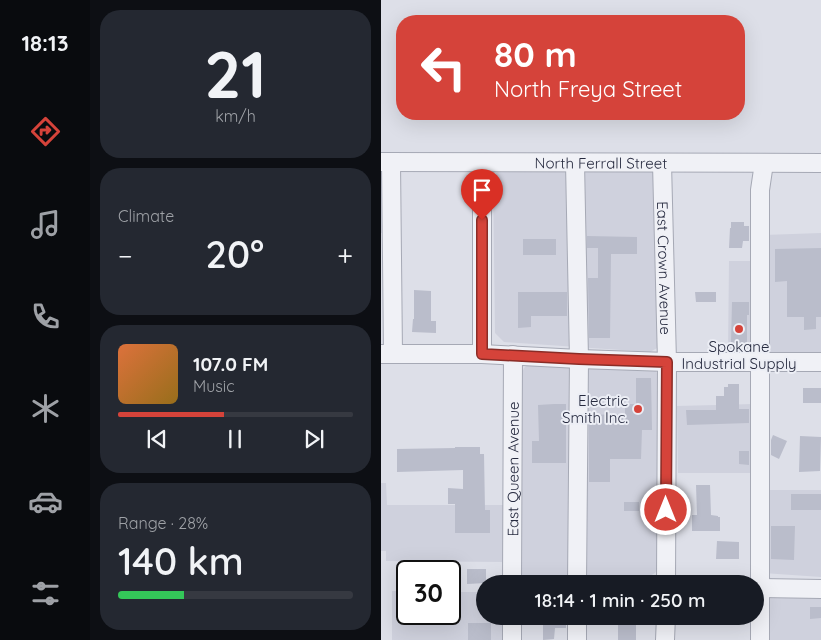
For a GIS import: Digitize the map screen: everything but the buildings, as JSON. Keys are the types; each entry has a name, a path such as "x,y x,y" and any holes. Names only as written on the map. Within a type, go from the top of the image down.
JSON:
{"street":[{"name":"North Ferrall Street","path":"386,162 821,164"},
{"path":"386,162 387,354 482,354 667,362 821,362"},
{"path":"482,162 482,354"},
{"path":"575,162 579,359 577,575"},
{"name":"East Crown Avenue","path":"662,162 667,362 666,575"},
{"path":"757,575 761,190 764,163"},
{"name":"East Queen Avenue","path":"512,575 513,355"},
{"path":"764,588 821,589"},
{"path":"512,625 512,640"},
{"path":"577,625 577,640"},
{"path":"665,640 666,625"},
{"path":"759,625 760,640"}],"shaded area":[{"path":"506,165 651,169 658,179 659,347 650,352 504,342 495,333 493,176"},
{"path":"381,168 387,168 388,233 381,233"},
{"path":"821,233 821,354 728,354 729,261 763,261 764,235"},
{"path":"529,363 653,368 658,374 659,567 655,573 652,575 520,575 519,572 521,375"},
{"path":"754,404 755,473 678,473 677,406"},
{"path":"381,483 386,483 387,505 507,505 506,562 461,562 461,560 386,561 386,551 381,551"},
{"path":"764,490 821,490 821,577 763,573"},
{"path":"392,591 396,591 396,625 461,625 461,592 476,592 476,625 506,625 506,640 392,640"},
{"path":"764,593 821,597 821,640 762,640"}],"place":[{"name":"Spokane Industrial Supply","path":"739,329"},
{"name":"Electric Smith Inc.","path":"638,409"}],"route":[{"path":"482,220 482,354 667,362 666,510"}]}
